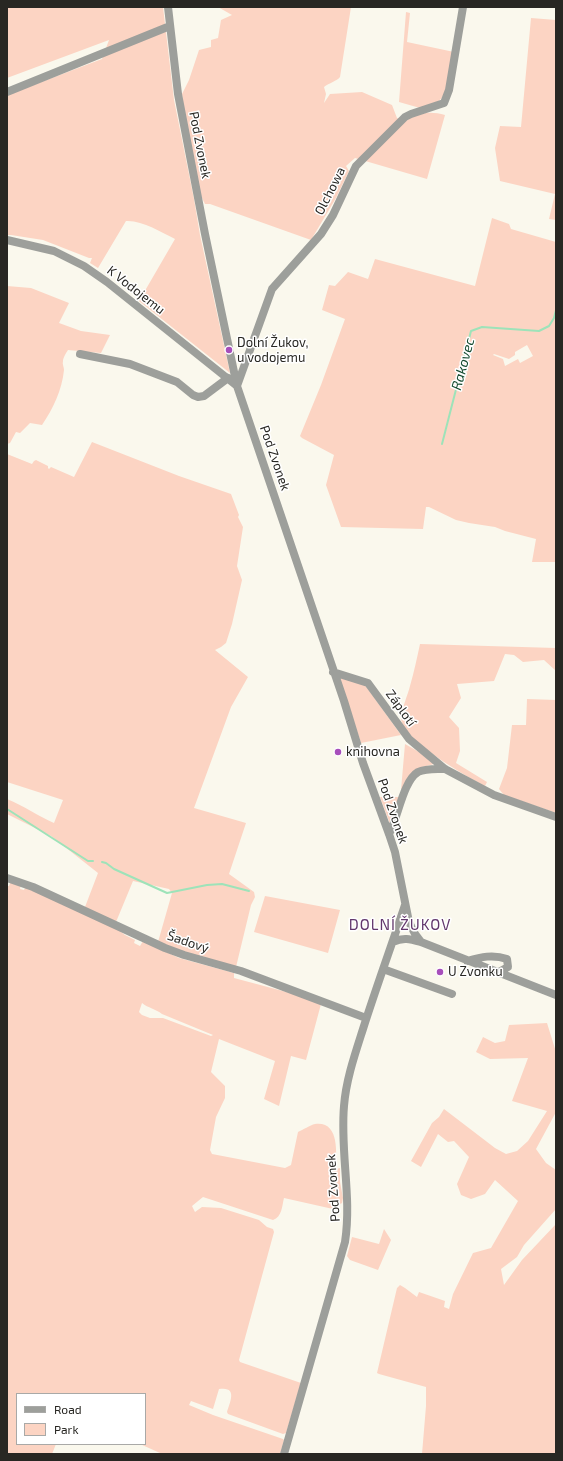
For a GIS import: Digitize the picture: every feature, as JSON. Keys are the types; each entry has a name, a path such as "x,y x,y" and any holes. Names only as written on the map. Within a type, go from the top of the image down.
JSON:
{"street":[{"name":"Pod Zvonek","path":"168,7 178,94 204,234 237,386 344,701 363,763 395,852 409,922 421,942"},
{"name":"Olchowa","path":"237,386 272,289 321,234 333,215 356,166 405,117 444,103 449,90 463,7"},
{"path":"7,92 170,26"},
{"name":"K Vodojemu","path":"7,240 54,251 84,266 107,282 237,386"},
{"path":"80,354 130,364 177,382 193,395 198,397 204,396 228,378"},
{"name":"Záplotí","path":"333,672 368,683 409,739 445,769 494,795 556,817"},
{"name":"Záplotí","path":"389,834 394,825 407,784 412,776 427,769 445,769"},
{"name":"Šadový","path":"7,878 38,889 165,948 241,971 366,1018"},
{"name":"Pod Zvonek","path":"284,1454 346,1242 348,1209 343,1152 344,1105 352,1063 405,905"},
{"path":"393,942 399,939 408,938 421,942 556,995"},
{"path":"467,961 483,956 499,956 507,959 508,967 499,972"},
{"path":"383,969 452,994"}],"green space":[{"path":"7,7 163,7 174,100 200,235 230,373 139,301 175,239 145,224 126,221 98,268 90,263 92,258 43,240 7,235 7,95 102,59 109,40 7,78"},
{"path":"218,7 351,7 340,77 324,87 326,94 324,103 330,94 362,92 392,105 397,118 406,121 425,113 445,115 427,179 355,158 346,166 349,171 336,198 311,240 210,204 205,204 201,196 186,133 182,94 189,80 199,50 211,47 211,40 218,38 221,20 232,15"},
{"path":"406,12 410,13 407,42 454,52 446,90 441,99 435,104 420,108 399,102"},
{"path":"531,18 556,20 556,220 549,219 555,194 500,181 495,148 500,126 521,127"},
{"path":"492,218 509,224 511,229 556,242 556,562 532,562 536,539 495,527 456,520 429,507 426,507 423,529 341,527 326,485 334,455 300,436 321,385 345,319 322,310 329,285 335,286 348,272 368,279 375,259 475,286","holes":["527,345 533,356 520,363 518,359 505,366 503,359 493,355 494,354 509,359 515,355 515,352"]},
{"path":"7,286 31,288 69,303 59,323 81,331 110,335 101,353 68,350 63,360 64,370 59,392 46,419 42,425 30,423 20,433 16,432 10,443 7,444"},
{"path":"92,442 179,476 231,494 239,515 238,517 243,527 237,566 242,580 232,624 226,643 215,650 248,677 231,707 194,808 246,823 229,874 254,892 255,897 251,905 236,967 184,953 158,942 172,893 169,889 133,881 116,922 85,907 98,873 51,836 7,814 7,799 54,823 63,800 7,782 7,454 32,464 36,460 48,466 49,469 51,467 74,477"},
{"path":"420,644 556,648 556,671 544,660 523,662 514,655 505,654 494,681 457,684 461,698 449,717 459,728 460,751 456,763 487,782 485,786 464,775 436,756 423,746 404,727 401,715"},
{"path":"341,678 365,685 401,735 361,743 340,680"},
{"path":"527,699 556,700 556,813 504,795 499,789 507,768 512,725 526,725"},
{"path":"405,744 419,752 434,764 419,768 401,790"},
{"path":"380,797 399,797 390,824"},
{"path":"11,881 21,885 20,889 24,890 26,886 120,931 135,940 134,943 140,946 143,941 179,958 234,973 234,978 294,994 321,1004 306,1060 291,1056 279,1106 264,1099 275,1061 219,1039 211,1072 225,1086 225,1098 216,1117 210,1150 212,1154 285,1168 291,1165 298,1132 315,1124 323,1124 333,1133 335,1139 336,1169 340,1168 340,1182 343,1198 342,1203 339,1205 334,1200 335,1207 333,1209 284,1198 280,1214 273,1220 203,1197 192,1206 195,1212 202,1207 221,1208 259,1220 267,1227 273,1229 274,1232 239,1360 240,1362 301,1383 286,1433 283,1434 228,1414 227,1412 231,1400 231,1392 229,1390 219,1389 213,1409 191,1401 189,1405 213,1415 283,1439 280,1454 163,1454 142,1445 146,1445 146,1393 16,1393 16,1445 56,1445 52,1454 7,1454 7,886 9,886","holes":["142,1003 162,1014 213,1035 211,1036 163,1018 150,1018 139,1012"]},
{"path":"265,896 340,910 328,953 254,932"},
{"path":"547,1023 556,1052 556,1112 536,1149 546,1163 556,1170 556,1209 524,1245 517,1257 501,1269 504,1285 522,1260 556,1224 556,1454 422,1454 426,1387 377,1373 397,1288 400,1285 417,1297 419,1292 445,1301 444,1307 449,1309 453,1294 473,1253 491,1248 518,1201 495,1180 485,1194 471,1199 461,1195 457,1184 469,1157 454,1141 448,1142 438,1134 421,1167 411,1161 432,1123 439,1117 444,1109 495,1148 506,1154 517,1151 528,1141 547,1111 512,1101 528,1058 490,1059 476,1052 483,1037 495,1043 505,1041 509,1025"},
{"path":"384,1229 391,1240 378,1270 350,1260 347,1256 352,1237 379,1244"}],"waterway":[{"name":"Rakovec","path":"442,444 471,331 482,327 539,331 549,326 554,318 556,310"},
{"path":"7,809 88,861 93,861"},
{"path":"102,862 167,893 207,885 222,884 249,891"}],"place":[{"name":"Dolní Žukov, u vodojemu","path":"229,350"},
{"name":"knihovna","path":"338,752"},
{"name":"U Zvonku","path":"440,972"}],"district":[{"name":"DOLNÍ ŽUKOV","path":"400,925"}]}
